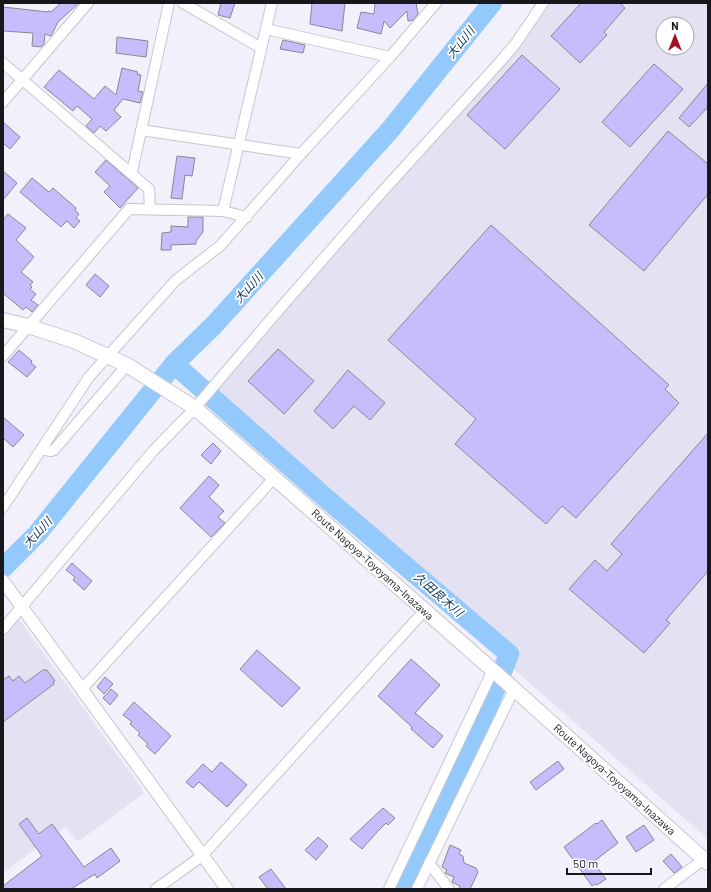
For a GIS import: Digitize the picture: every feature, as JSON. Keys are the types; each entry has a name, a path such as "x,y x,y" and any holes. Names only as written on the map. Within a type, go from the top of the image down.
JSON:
{"main road":[{"name":"Route Nagoya-Toyoyama-Inazawa","path":"3,320 28,326 74,341 129,366 183,400 199,403 275,477 706,861"}],"street":[{"path":"3,102 88,3"},
{"path":"132,172 169,3"},
{"path":"183,3 261,48"},
{"path":"223,211 272,3"},
{"path":"3,508 73,399 108,356 176,280 220,246 247,217 300,154 390,57 436,3"},
{"path":"3,629 154,450 199,403 373,202 499,64 520,38 543,3"},
{"path":"266,29 390,57"},
{"path":"3,64 132,172 149,189 150,210"},
{"path":"141,130 300,154"},
{"path":"3,356 129,209 223,211 247,217"},
{"path":"43,447 48,451 54,450 129,366"},
{"path":"83,688 275,477"},
{"path":"3,581 83,688 227,889"},
{"path":"156,889 202,856 425,610"},
{"path":"389,889 494,671"},
{"path":"416,889 514,689"},
{"path":"664,889 706,861"},
{"path":"429,863 449,889"}],"shaded area":[{"path":"547,3 708,3 708,839 206,400"},
{"path":"18,618 143,790 143,794 79,841 76,840 65,827 3,873 3,635"}],"building":[{"path":"61,3 79,3 58,22 51,36 45,34 44,44 41,47 32,46 33,33 3,31 3,7 51,12"},
{"path":"221,3 235,3 230,18 218,15"},
{"path":"312,3 345,3 342,31 310,24"},
{"path":"375,3 416,3 418,14 413,20 408,21 407,11 390,28 384,21 381,34 357,28 361,12 374,14"},
{"path":"581,3 620,3 625,8 604,32 607,35 580,63 551,36"},
{"path":"117,37 148,41 146,57 116,53"},
{"path":"283,40 305,45 303,53 280,49"},
{"path":"522,55 560,89 505,149 467,115"},
{"path":"654,64 683,89 630,147 602,122"},
{"path":"122,68 138,72 137,74 141,75 138,91 143,92 140,103 123,99 114,110 121,117 106,131 100,126 94,133 86,126 92,119 77,106 73,111 44,87 59,70 94,99 105,86 116,95"},
{"path":"708,83 708,107 689,127 679,118"},
{"path":"3,122 20,137 10,149 3,143"},
{"path":"668,131 708,164 708,194 644,271 589,225"},
{"path":"177,156 195,158 192,176 185,175 182,199 171,198"},
{"path":"106,160 138,188 120,208 104,192 110,186 95,172"},
{"path":"3,171 17,183 3,200"},
{"path":"32,178 49,192 53,188 76,208 75,210 79,214 76,218 80,221 74,228 67,221 61,227 20,192"},
{"path":"8,214 26,228 16,240 34,257 21,272 33,282 30,285 32,287 30,289 36,294 31,300 38,305 32,312 26,307 23,310 3,293 3,220"},
{"path":"188,217 203,217 203,232 196,241 196,244 171,245 171,250 161,250 162,233 171,232 171,226 188,227"},
{"path":"491,225 669,385 665,389 679,403 576,518 562,506 546,524 455,444 476,419 388,340"},
{"path":"95,274 109,286 100,297 86,285"},
{"path":"278,349 314,381 284,414 248,381"},
{"path":"19,350 32,361 31,363 36,367 27,377 8,362"},
{"path":"348,370 385,403 370,420 354,406 333,429 314,411"},
{"path":"3,417 24,435 13,447 3,438"},
{"path":"708,433 708,571 666,620 670,623 644,653 569,589 595,560 607,571 622,554 611,544"},
{"path":"213,443 221,451 211,464 201,455"},
{"path":"209,476 219,485 209,497 224,511 218,517 225,523 211,537 180,508"},
{"path":"72,563 92,581 84,590 73,580 75,577 66,570"},
{"path":"257,650 300,688 282,707 240,669"},
{"path":"411,659 440,685 415,713 443,736 433,748 411,729 412,727 378,696"},
{"path":"43,670 47,670 55,681 53,682 54,684 3,722 3,680 9,676 13,681 19,676 25,683"},
{"path":"105,677 113,684 104,694 97,687"},
{"path":"111,689 118,695 110,705 103,698"},
{"path":"134,702 171,736 155,754 146,746 148,744 138,735 140,733 130,724 132,722 123,715"},
{"path":"558,761 564,769 536,790 530,782"},
{"path":"221,762 247,785 227,807 199,782 193,788 186,782 203,764 212,772"},
{"path":"383,808 395,818 388,825 386,823 362,849 350,839"},
{"path":"27,818 39,834 52,824 84,867 111,848 120,861 97,878 95,874 71,889 3,889 3,886 42,856 19,824"},
{"path":"602,820 618,843 593,862 606,879 597,885 595,884 592,886 564,847"},
{"path":"644,825 654,840 636,852 626,837"},
{"path":"318,837 328,846 316,860 305,850"},
{"path":"450,845 461,850 459,854 463,856 464,863 476,868 478,872 470,889 459,889 460,886 452,882 454,877 445,873 447,870 442,867"},
{"path":"671,854 682,867 674,873 663,861"},
{"path":"271,869 286,889 268,889 259,877"}],"waterway":[{"name":"大山川","path":"3,568 37,534 174,364 214,325 390,130 492,3"},
{"name":"久田良木川","path":"174,364 328,500 509,654 487,710 402,889"}]}
